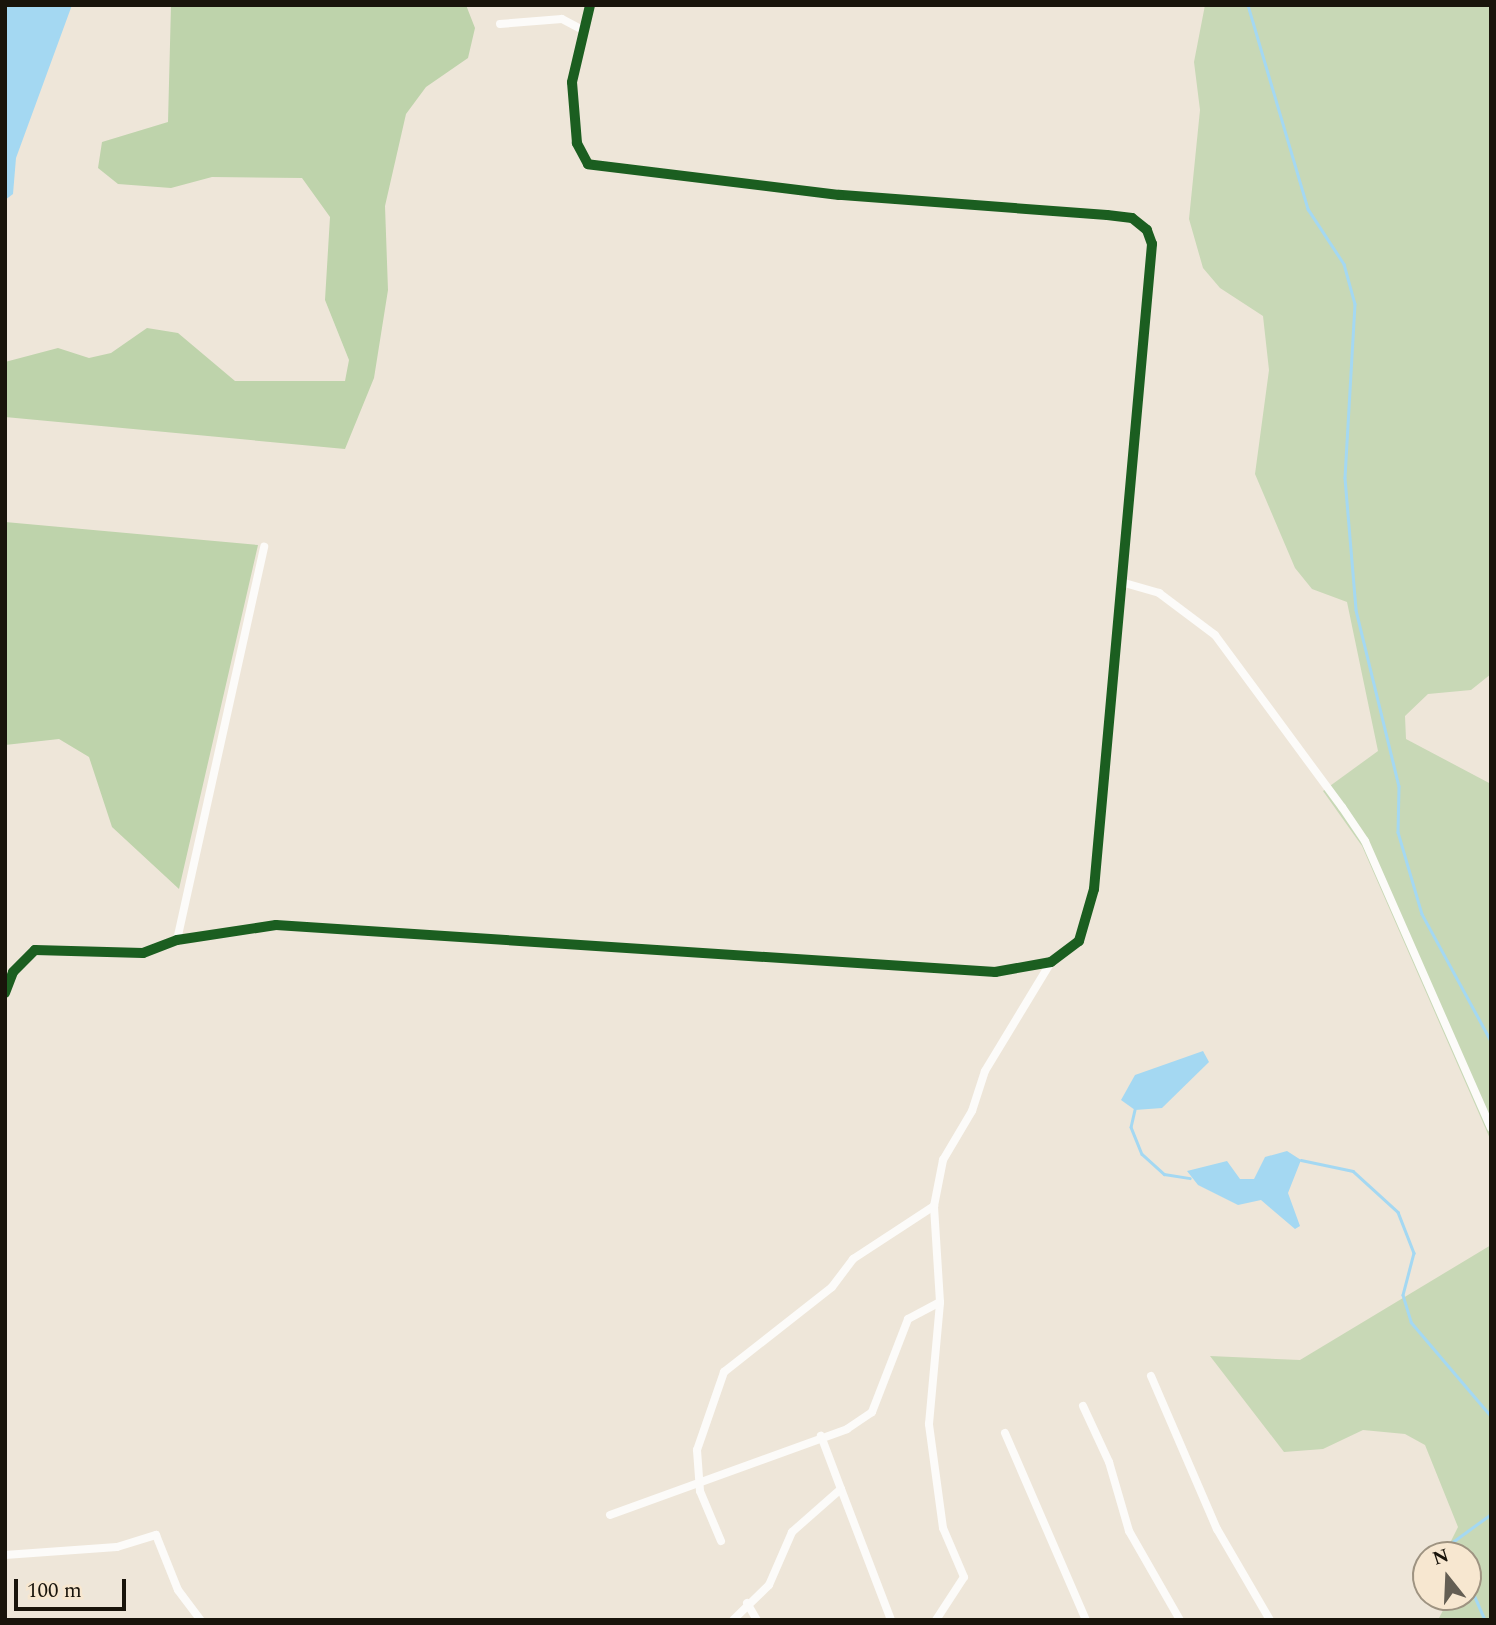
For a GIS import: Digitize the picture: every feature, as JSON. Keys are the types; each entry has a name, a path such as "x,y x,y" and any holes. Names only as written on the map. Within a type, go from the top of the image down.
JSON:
{"street":[{"path":"590,5 572,82 577,143 587,164 607,171 1107,215 1141,223 1152,244 1094,889 1079,941 1051,962 985,1071 972,1111 943,1160 934,1206 940,1302 929,1424 943,1528 964,1577 936,1620"},
{"path":"500,24 562,19 583,30"},
{"path":"177,940 264,546"},
{"path":"1121,582 1159,593 1215,635 1342,807 1365,841 1491,1128"},
{"path":"5,993 13,972 35,950 143,953 177,940 276,925 995,972 1051,962"},
{"path":"721,1541 700,1481 697,1450 723,1372 832,1287 853,1259 934,1206"},
{"path":"610,1515 821,1436 847,1429 872,1412 908,1319 940,1302"},
{"path":"1151,1376 1217,1529 1270,1620"},
{"path":"1083,1406 1109,1462 1129,1531 1180,1620"},
{"path":"1005,1433 1086,1620"},
{"path":"821,1436 891,1620"},
{"path":"733,1620 747,1603 769,1585 792,1532 841,1489"},
{"path":"5,1555 117,1546 156,1535 178,1590 201,1620"},
{"path":"747,1603 757,1620"}],"green space":[{"path":"171,5 466,5 475,28 468,58 426,87 406,114 385,206 388,290 374,378 345,449 5,417 5,362 58,348 89,358 111,353 147,328 178,333 235,381 345,381 349,360 325,300 330,217 302,178 212,177 171,188 118,184 98,168 102,142 168,122"},
{"path":"1205,5 1491,5 1491,674 1471,690 1428,694 1405,716 1406,739 1491,784 1491,1141 1362,846 1323,791 1378,751 1347,602 1312,589 1295,568 1255,474 1269,370 1263,316 1220,288 1203,268 1189,219 1200,110 1194,62"},
{"path":"5,522 258,545 179,889 112,827 89,757 59,739 5,745"},
{"path":"1491,1245 1491,1620 1438,1620 1443,1611 1482,1611 1482,1541 1451,1541 1458,1527 1425,1445 1405,1434 1363,1430 1323,1449 1284,1452 1210,1356 1300,1360"}],"water":[{"path":"5,5 72,5 16,158 13,194 5,200"},
{"path":"1203,1051 1209,1062 1162,1108 1135,1110 1121,1100 1135,1075"},
{"path":"1287,1151 1301,1160 1288,1193 1300,1226 1295,1229 1261,1200 1238,1205 1198,1185 1187,1171 1227,1161 1240,1179 1254,1179 1265,1157"}],"waterway":[{"path":"1248,5 1308,209 1344,264 1355,304 1345,478 1356,610 1399,786 1398,832 1422,914 1491,1041"},
{"path":"1135,1110 1131,1127 1142,1154 1164,1174 1190,1178"},
{"path":"1301,1160 1353,1171 1398,1212 1414,1253 1403,1295 1411,1322 1491,1416"},
{"path":"1454,1541 1491,1514"},
{"path":"1481,1611 1485,1620"}],"cycle path":[{"path":"5,993 13,972 35,950 143,953 177,940 276,925 995,972 1051,962 1079,941 1094,889 1152,244 1147,230 1132,218 1107,215 839,195 588,164 577,143 572,82 590,5"}]}
